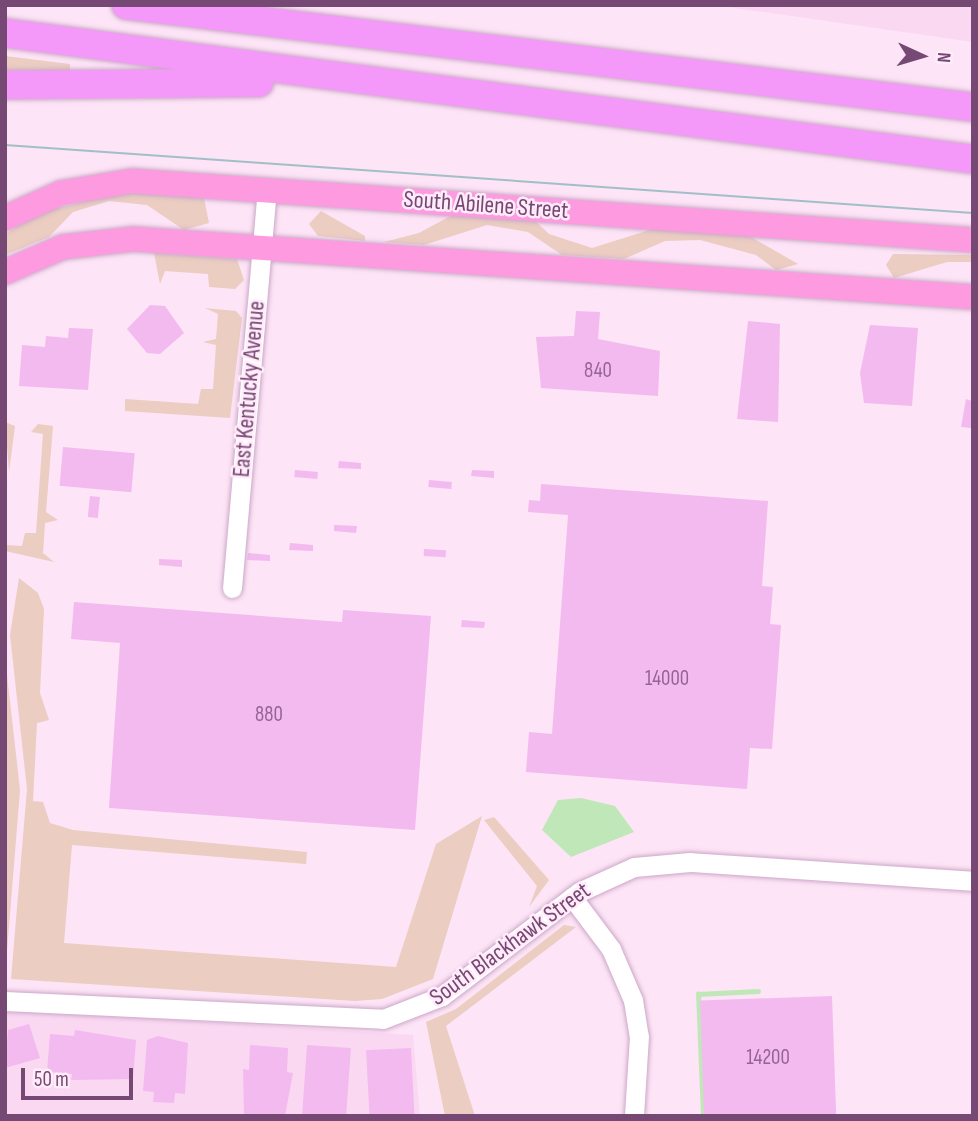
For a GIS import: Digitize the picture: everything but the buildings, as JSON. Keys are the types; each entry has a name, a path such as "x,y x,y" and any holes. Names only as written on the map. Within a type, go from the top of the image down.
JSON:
{"highway":[{"path":"126,5 973,107"},
{"path":"260,5 443,43"},
{"path":"5,33 973,159"},
{"path":"5,85 230,81 534,102"}],"main road":[{"name":"South Abilene Street","path":"5,218 61,193 105,183 267,190 973,240"},
{"path":"5,272 49,251 101,240 262,246 973,297"}],"street":[{"name":"East Kentucky Avenue","path":"232,588 267,190"},
{"name":"South Blackhawk Street","path":"5,1001 383,1019 452,990 572,897 620,871 674,861 973,881"},
{"path":"572,897 611,949 633,1000 639,1036 634,1116"}],"shaded area":[{"path":"714,5 973,5 973,42"},
{"path":"5,56 70,64 70,71 5,73"},
{"path":"125,192 204,198 209,223 184,230 147,205 109,201 73,212 49,237 5,255 5,234 41,212"},
{"path":"321,211 365,236 365,241 318,236 309,224"},
{"path":"456,213 532,218 549,234 592,248 659,227 746,234 798,264 776,270 756,255 700,240 665,241 624,259 562,255 528,232 487,225 424,245 384,242 419,233"},
{"path":"154,253 237,259 244,280 235,289 209,287 208,274 165,271 160,284"},
{"path":"893,254 973,255 973,262 947,262 894,278 886,265"},
{"path":"205,308 236,311 242,318 230,418 125,411 125,399 198,404 201,389 213,389 216,345 203,342 216,339 218,314"},
{"path":"5,422 15,426 5,503 9,471"},
{"path":"38,424 53,426 46,512 58,520 45,523 43,553 54,562 5,551 5,545 22,546 25,533 36,533 43,434 31,432"},
{"path":"19,578 38,593 44,609 40,693 49,720 37,723 33,801 43,802 50,823 73,830 307,852 306,864 72,845 64,943 396,967 436,844 482,816 433,979 382,999 355,1001 11,979 27,789 10,635"},
{"path":"5,657 20,790 5,976"},
{"path":"581,798 615,806 634,832 571,857 542,830 558,800"},
{"path":"494,817 549,880 529,907 537,886 484,820"},
{"path":"564,925 576,927 446,1026 475,1116 445,1116 426,1022 456,1009"},
{"path":"30,1011 413,1035 420,1116 5,1116 5,1013"}],"waterway":[{"path":"703,1116 698,994 758,991"}],"tram line":[{"path":"5,145 973,213"}]}
